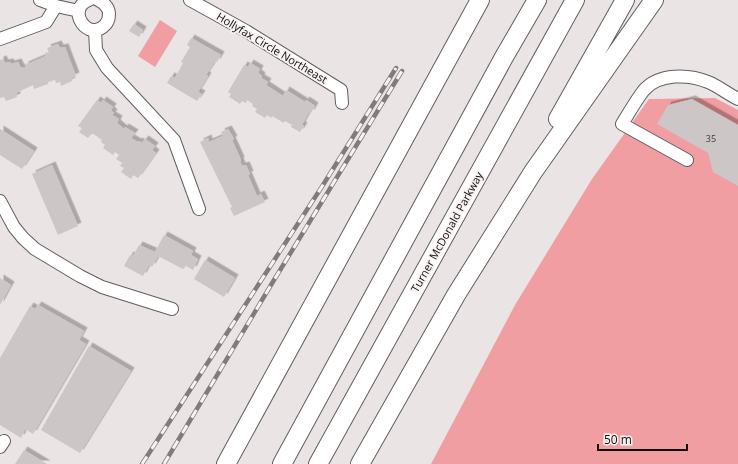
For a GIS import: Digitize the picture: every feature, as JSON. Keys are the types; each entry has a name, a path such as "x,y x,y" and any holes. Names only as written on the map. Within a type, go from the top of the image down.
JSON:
{"highway":[{"path":"226,464 480,0"},
{"path":"504,57 533,0"},
{"path":"282,464 504,57 537,0"},
{"path":"532,172 550,134 626,0"},
{"path":"360,464 456,295 532,172 654,0"},
{"name":"Turner McDonald Parkway","path":"318,464 574,2"}],"street":[{"path":"40,0 56,6 79,11"},
{"path":"89,0 83,4 79,11 79,18 85,27 95,30 104,26 109,19 108,9 101,1"},
{"name":"Hollyfax Circle Northeast","path":"190,0 246,31 341,90 342,103"},
{"path":"0,39 46,22 56,6"},
{"path":"95,30 96,50 108,68 174,140 199,209"},
{"path":"687,160 622,124 644,90 654,81 669,77 689,77 708,82 738,99"},
{"path":"0,201 14,227 35,249 80,276 102,287 172,309"}],"shaded area":[{"path":"160,20 177,31 155,67 138,56"},
{"path":"715,98 738,110 738,464 431,464 515,305 592,179 649,99"}],"building":[{"path":"134,24 143,30 139,37 129,31"},
{"path":"191,38 221,55 206,75 208,76 198,92 202,94 197,101 167,83 171,76 175,78 183,63 181,62 190,47 187,45"},
{"path":"58,44 60,48 65,47 76,76 71,78 72,81 61,86 60,82 56,83 55,80 34,89 33,85 16,93 17,97 6,101 4,97 0,98 0,60 3,59 5,63 10,62 11,64 18,62 21,68 25,67 25,65 46,56 45,53 49,52 47,48"},
{"path":"250,63 260,69 258,73 262,76 261,78 268,82 266,85 283,96 286,90 305,102 306,100 315,106 311,113 309,112 300,132 291,127 292,125 285,121 284,123 272,116 271,118 267,115 265,118 255,112 257,109 247,100 246,103 242,101 240,104 229,97 231,94 228,92 244,65 248,67"},
{"path":"692,99 738,125 738,186 713,172 708,153 657,124 668,105"},
{"path":"97,100 101,103 103,100 113,107 111,110 114,113 112,115 119,119 117,123 124,129 125,127 135,133 131,138 142,143 145,139 155,146 152,150 156,153 138,178 133,175 131,179 121,172 124,168 120,166 122,163 116,159 119,155 115,152 113,155 103,148 105,145 101,142 102,140 92,133 88,138 79,132 82,128 78,126"},
{"path":"0,129 34,151 22,169 0,155"},
{"path":"228,129 234,139 232,140 241,160 242,166 246,165 250,174 248,175 257,196 261,194 265,202 234,216 230,208 232,207 200,142 208,138 209,142 223,136 221,132"},
{"path":"52,165 78,226 58,235 32,174"},
{"path":"164,235 193,251 191,255 198,259 193,270 186,266 183,269 158,256 152,267 149,265 143,276 124,266 130,255 133,256 139,245 155,252"},
{"path":"205,260 235,278 224,297 194,279"},
{"path":"0,278 11,285 0,305"},
{"path":"38,305 84,331 79,340 86,344 33,434 25,429 21,438 0,425 0,358 30,306 35,309"},
{"path":"89,346 131,371 80,453 41,430"},
{"path":"24,450 47,464 15,464"}],"railway":[{"path":"142,464 323,185 396,68"},
{"path":"164,464 274,280 402,71"}]}
